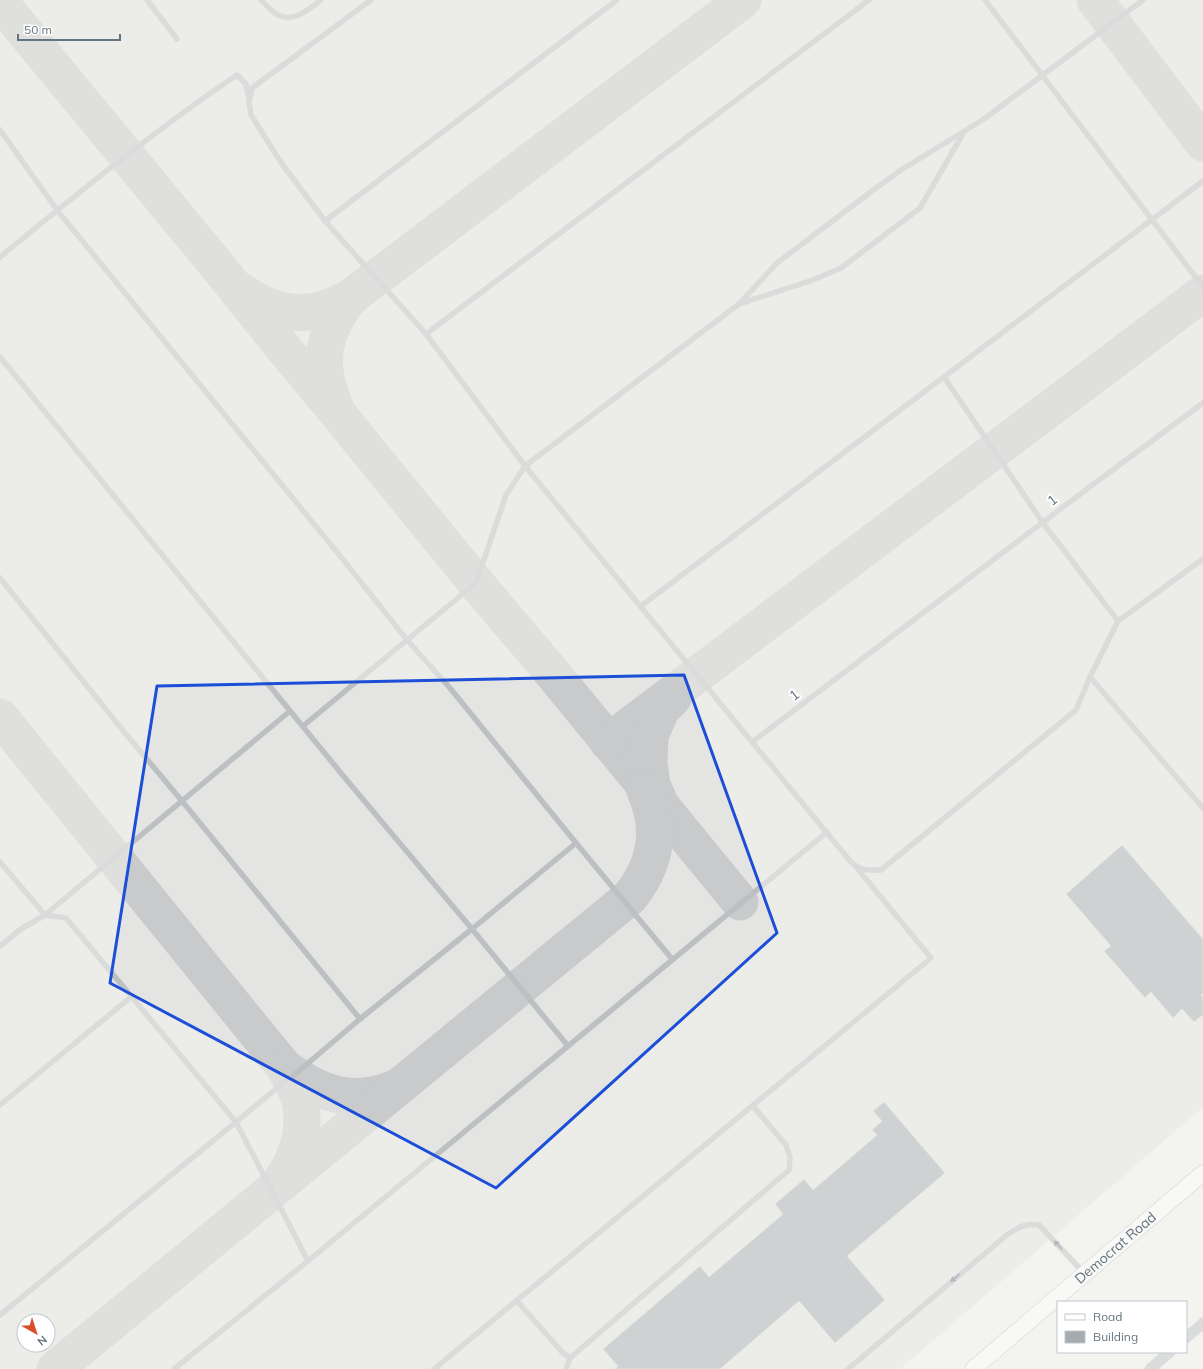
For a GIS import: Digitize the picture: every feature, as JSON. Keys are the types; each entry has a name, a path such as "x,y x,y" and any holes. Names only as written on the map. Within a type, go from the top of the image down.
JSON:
{"main road":[{"name":"Democrat Road","path":"973,1369 1203,1173"}],"street":[{"path":"1187,1337 1203,1324"},
{"path":"1150,1369 1169,1353"}],"lane":[{"path":"147,0 177,39"},
{"path":"261,0 278,15 295,17 321,0"},
{"path":"249,102 252,88 371,0"},
{"path":"325,221 617,0"},
{"path":"426,334 869,0"},
{"path":"985,0 1203,287"},
{"path":"303,726 476,583 506,495 525,466 739,304 783,258 901,170 984,119 1143,0"},
{"path":"0,257 126,155 237,75 246,84 251,115 282,164 325,221 426,334 525,466 931,958 434,1369"},
{"path":"0,130 57,210 327,539 407,640 450,688 672,959"},
{"path":"739,304 810,281 841,268 903,222 920,208 964,132"},
{"path":"641,606 1203,180"},
{"path":"0,357 290,711 568,1046"},
{"path":"944,377 1043,522 1118,621"},
{"name":"1","path":"752,742 1203,403"},
{"path":"857,868 881,870 1076,710 1090,677 1118,621 1203,559"},
{"path":"0,578 125,734 182,800 360,1019"},
{"path":"1090,677 1203,808"},
{"path":"0,946 21,928 45,915 290,711"},
{"path":"174,1369 308,1261 826,832"},
{"path":"0,1315 576,843"},
{"path":"0,862 45,915 66,918 130,997 236,1122 308,1261"},
{"path":"0,1105 130,997"},
{"path":"566,1369 570,1358 789,1170 790,1157 786,1145 753,1106"},
{"path":"848,1369 1008,1234 1021,1226 1031,1224 1039,1225 1085,1274"},
{"path":"517,1300 562,1352 570,1358"}],"highlighted area":[{"path":"684,675 777,933 496,1188 110,983 157,686"}],"shaded area":[{"path":"0,0 1203,0 1203,1107 900,1369 0,1369"}],"building":[{"path":"1122,845 1203,939 1203,993 1201,995 1203,998 1203,1015 1194,1022 1182,1009 1173,1018 1151,992 1145,998 1104,951 1111,946 1066,894"},
{"path":"884,1102 945,1173 847,1256 885,1300 835,1343 799,1301 720,1369 615,1369 618,1366 603,1349 700,1266 709,1277 783,1214 775,1204 804,1179 813,1190 877,1135 872,1130 882,1121 873,1111"}],"taxiway":[{"path":"241,291 268,306 295,312 308,312 322,309 351,297 743,0"},
{"path":"1095,0 1203,143"},
{"path":"0,2 476,583 554,675 740,902"},
{"path":"608,742 1203,293"},
{"path":"335,406 329,391 326,376 325,349 328,336 334,323 341,310 351,297"},
{"path":"659,801 652,785 649,763 650,736 661,710 673,698"},
{"path":"0,717 284,1067 299,1097 302,1111 302,1121 296,1152 282,1179"},
{"path":"55,1369 630,897 646,872 654,846 655,833 653,819 645,791"},
{"path":"284,1067 310,1084 337,1094 365,1096 395,1088"}]}
